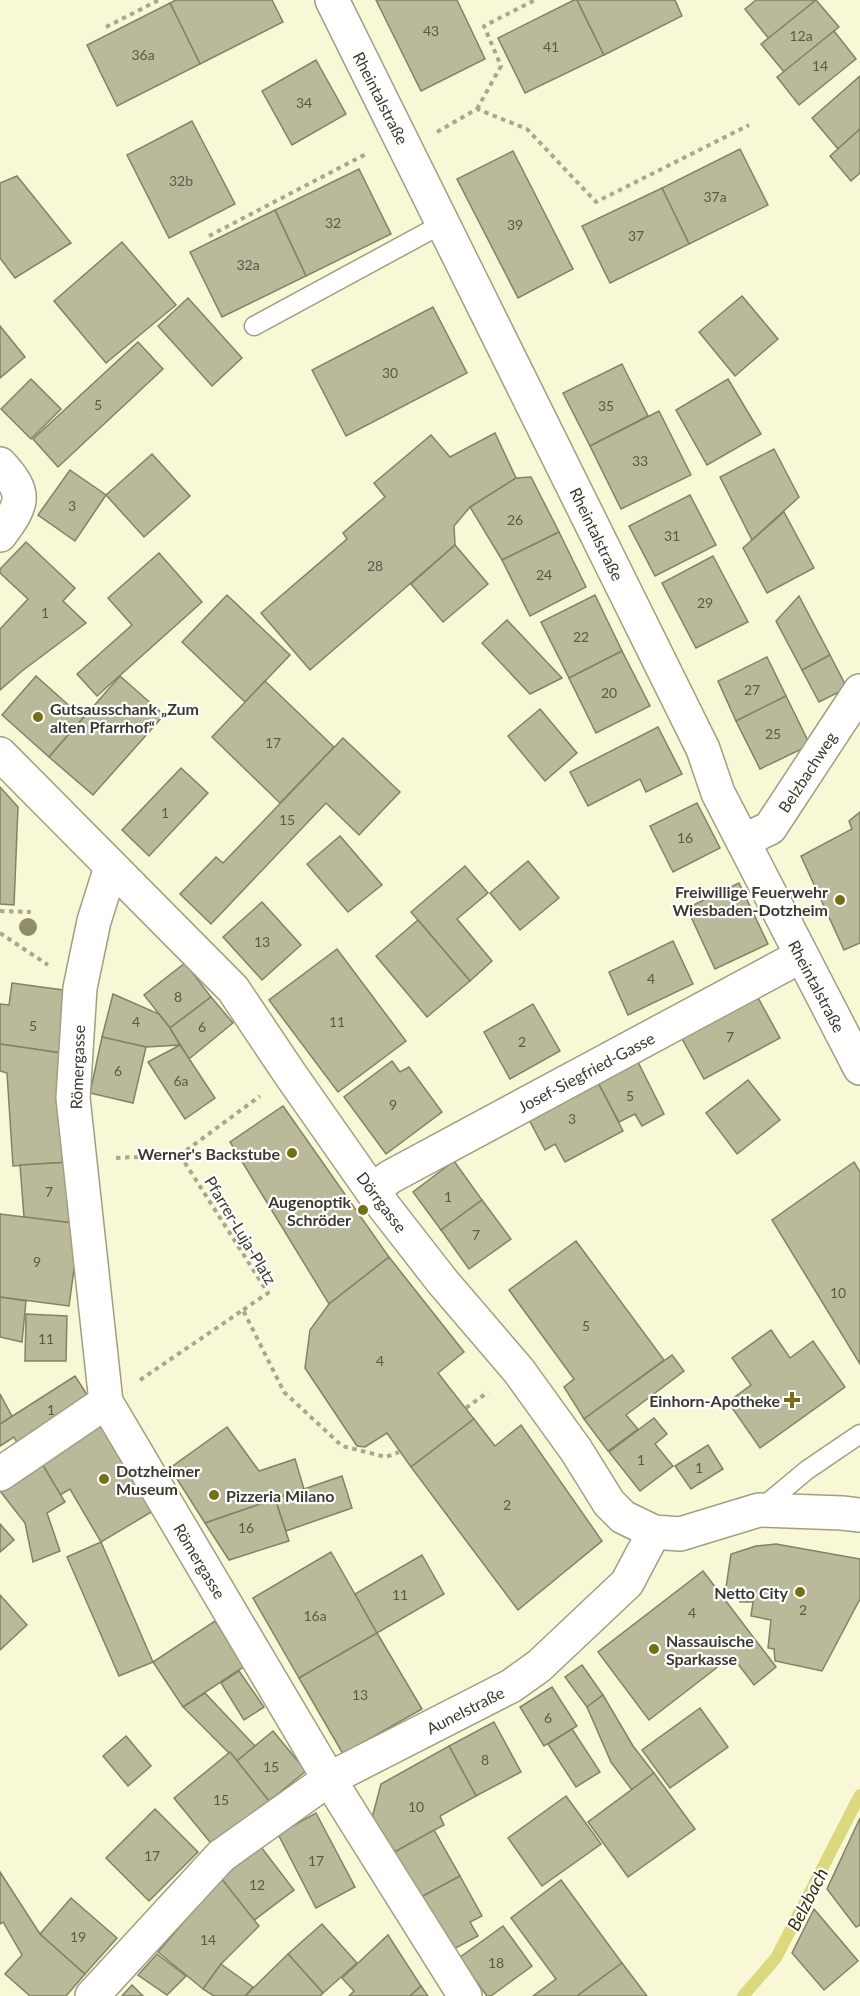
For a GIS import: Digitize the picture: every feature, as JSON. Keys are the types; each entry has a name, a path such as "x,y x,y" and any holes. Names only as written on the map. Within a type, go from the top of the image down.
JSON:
{"street":[{"name":"Rheintalstraße","path":"332,0 703,749 718,793 801,956 852,1033 860,1068"},
{"path":"0,464 18,487 20,500 16,513 0,535"},
{"name":"Belzbachweg","path":"743,842 770,828 860,691"},
{"name":"Dörrgasse","path":"0,754 233,989 372,1191 442,1281 519,1371 576,1450 609,1503 623,1517 654,1532"},
{"name":"Römergasse","path":"111,867 94,921 80,988 73,1098 106,1402 329,1779 465,1996"},
{"name":"Josef-Siegfried-Gasse","path":"372,1191 390,1177 801,956"},
{"path":"0,1474 106,1402"},
{"path":"654,1532 680,1534 759,1510 860,1515"},
{"name":"Aunelstraße","path":"92,1996 221,1856 329,1779 512,1686 540,1666 627,1583 654,1532"}],"lane":[{"path":"254,326 444,223"},
{"path":"759,1510 807,1470 860,1434"}],"path":[{"path":"106,27 159,0"},
{"path":"209,236 477,109 501,66 484,26 535,0"},
{"path":"477,109 527,129 596,202 749,125"},
{"path":"0,911 31,912"},
{"path":"0,933 80,988"},
{"path":"80,1160 180,1155 290,1074"},
{"name":"Pfarrer-Luja-Platz","path":"106,1402 268,1293 180,1155"},
{"path":"243,1310 284,1392 342,1446 386,1457 399,1452"}],"building":[{"path":"176,0 272,0 283,22 200,64 170,3"},
{"path":"376,0 457,0 485,59 421,91"},
{"path":"577,0 604,55 525,93 498,38"},
{"path":"577,0 675,0 682,16 604,55"},
{"path":"756,0 816,0 769,39 745,9"},
{"path":"816,0 839,27 784,72 761,44"},
{"path":"170,3 200,64 117,106 87,45"},
{"path":"834,31 856,59 799,105 777,77"},
{"path":"316,60 346,114 292,145 262,91"},
{"path":"860,76 860,129 838,149 812,118"},
{"path":"192,121 235,204 169,238 127,155"},
{"path":"860,129 860,173 851,181 830,156"},
{"path":"740,149 768,205 689,244 662,188"},
{"path":"513,151 573,269 518,298 457,179"},
{"path":"359,169 391,234 306,276 275,210"},
{"path":"17,176 71,243 15,278 0,258 0,183"},
{"path":"662,188 689,244 610,283 582,226"},
{"path":"275,210 306,276 222,317 190,252"},
{"path":"122,242 176,305 106,363 54,301"},
{"path":"742,296 778,339 735,376 699,332"},
{"path":"188,298 242,358 212,386 158,326"},
{"path":"433,307 467,373 346,436 312,370"},
{"path":"0,326 25,357 0,378"},
{"path":"138,342 163,369 58,467 33,439"},
{"path":"622,364 648,416 590,446 563,393"},
{"path":"31,379 61,409 31,439 1,409"},
{"path":"728,379 761,434 707,465 676,410"},
{"path":"659,411 691,475 621,509 590,446"},
{"path":"495,433 516,478 470,507 454,526 455,545 310,670 261,613 347,539 343,533 385,497 374,483 431,435 450,457"},
{"path":"774,449 799,497 752,540 720,477"},
{"path":"152,454 190,496 144,537 106,495"},
{"path":"70,470 106,495 75,541 38,515"},
{"path":"531,477 559,532 502,560 470,507 516,478"},
{"path":"690,495 716,545 655,576 629,526"},
{"path":"784,512 814,568 767,593 743,548"},
{"path":"559,532 586,587 530,616 502,560"},
{"path":"26,542 75,588 63,601 86,623 0,690 0,629 28,599 0,573 0,569"},
{"path":"455,545 488,584 443,622 411,584"},
{"path":"159,553 202,602 97,696 77,674 132,625 108,598"},
{"path":"713,556 748,622 696,648 662,583"},
{"path":"227,595 290,655 245,702 182,642"},
{"path":"595,595 622,651 569,678 541,622"},
{"path":"799,596 830,655 802,670 776,621"},
{"path":"507,620 562,678 530,694 482,643"},
{"path":"622,651 650,706 596,733 569,678"},
{"path":"830,655 847,688 819,702 802,670"},
{"path":"767,657 786,696 736,721 718,681"},
{"path":"36,676 83,718 49,757 2,715"},
{"path":"120,676 164,715 93,795 49,757"},
{"path":"265,681 334,747 280,803 212,737"},
{"path":"786,696 810,745 760,769 736,721"},
{"path":"540,709 577,753 545,781 508,736"},
{"path":"658,727 682,774 646,792 640,779 588,806 570,772"},
{"path":"343,738 400,792 359,835 326,803 211,924 180,894 216,857 223,863"},
{"path":"181,768 208,793 149,856 122,830"},
{"path":"0,787 18,807 14,905 0,904"},
{"path":"697,803 720,848 673,872 650,826"},
{"name":"Freiwillige Feuerwehr Wiesbaden-Dotzheim","path":"860,812 860,943 844,950 801,856 852,829 849,821"},
{"path":"340,836 382,885 348,912 307,864"},
{"path":"528,861 559,898 520,930 490,893"},
{"path":"465,866 488,893 457,919 492,961 470,981 411,912"},
{"path":"739,883 768,944 715,969 687,908"},
{"path":"262,902 301,945 262,980 223,937"},
{"path":"418,920 470,981 427,1017 376,956"},
{"path":"673,941 693,984 628,1015 609,972"},
{"path":"337,949 406,1041 338,1092 269,1000"},
{"path":"185,963 211,997 170,1028 144,995"},
{"path":"12,983 70,991 61,1053 0,1044 0,1004 9,1005"},
{"path":"113,994 159,1014 180,1045 146,1047 102,1037"},
{"path":"756,994 780,1038 704,1079 680,1035"},
{"path":"211,997 233,1023 189,1059 170,1028"},
{"path":"533,1004 560,1051 510,1079 484,1032"},
{"path":"102,1037 146,1047 133,1103 90,1093"},
{"path":"0,1044 61,1053 67,1162 13,1166 7,1073 0,1071"},
{"path":"180,1045 215,1098 185,1119 148,1062"},
{"path":"635,1056 664,1114 642,1126 635,1114 619,1122 595,1077"},
{"path":"392,1061 400,1072 409,1067 442,1112 386,1154 344,1097"},
{"path":"595,1077 623,1131 565,1162 555,1144 545,1150 526,1114"},
{"path":"748,1080 780,1120 737,1154 706,1113"},
{"path":"283,1106 389,1257 329,1304 230,1142"},
{"path":"454,1161 482,1200 441,1230 413,1192"},
{"path":"73,1162 80,1224 24,1217 20,1165"},
{"path":"854,1162 860,1172 860,1364 772,1220"},
{"path":"482,1200 511,1239 469,1269 441,1230"},
{"path":"0,1214 80,1224 69,1306 0,1297"},
{"path":"576,1241 664,1360 584,1419 564,1387 574,1379 509,1290"},
{"path":"389,1257 464,1352 438,1373 474,1419 411,1467 387,1433 365,1447 357,1446 305,1368 310,1330 329,1304"},
{"path":"0,1297 26,1301 22,1342 0,1337"},
{"path":"26,1314 67,1316 66,1361 25,1361"},
{"path":"771,1330 790,1358 813,1341 845,1387 760,1448 728,1402 751,1385 732,1358"},
{"path":"672,1355 684,1371 626,1415 638,1429 608,1451 584,1419"},
{"path":"75,1376 91,1401 19,1447 14,1437 0,1446 0,1424"},
{"path":"0,1394 12,1416 0,1424"},
{"path":"654,1418 667,1434 655,1444 673,1466 640,1491 609,1452"},
{"path":"474,1419 495,1446 521,1425 602,1541 518,1610 411,1467"},
{"path":"100,1420 153,1511 101,1542 70,1489 60,1495 38,1457"},
{"path":"227,1427 259,1471 295,1459 304,1489 205,1523 170,1468"},
{"path":"708,1445 723,1469 691,1489 675,1466"},
{"path":"38,1457 65,1502 47,1513 60,1551 33,1562 25,1523 0,1491 0,1486"},
{"path":"342,1476 352,1508 286,1531 275,1499"},
{"path":"275,1499 289,1541 229,1560 205,1523"},
{"path":"0,1524 14,1540 0,1552"},
{"path":"101,1542 153,1662 119,1676 67,1557"},
{"path":"776,1544 860,1559 860,1599 822,1671 775,1661 774,1649 768,1648 771,1620 751,1616 753,1602 740,1602 738,1596 725,1594 731,1554 756,1546"},
{"path":"331,1552 377,1633 299,1678 253,1598"},
{"path":"422,1555 444,1594 377,1633 355,1594"},
{"path":"703,1571 776,1667 754,1685 732,1656 649,1720 598,1652"},
{"path":"0,1595 27,1625 0,1650"},
{"path":"215,1621 245,1666 183,1707 153,1662"},
{"path":"377,1633 422,1709 343,1754 299,1678"},
{"path":"582,1665 603,1695 587,1707 565,1677"},
{"path":"239,1671 264,1707 244,1720 221,1683"},
{"path":"552,1687 577,1726 544,1746 520,1707"},
{"path":"205,1693 255,1746 237,1761 183,1707"},
{"path":"603,1695 633,1746 654,1773 632,1790 611,1762 587,1707"},
{"path":"700,1708 728,1747 670,1788 642,1750"},
{"path":"494,1722 521,1772 476,1796 449,1746"},
{"path":"572,1729 600,1772 576,1787 548,1744"},
{"path":"273,1731 306,1771 269,1801 237,1761"},
{"path":"126,1736 151,1766 128,1786 103,1756"},
{"path":"449,1746 476,1796 440,1816 444,1825 391,1854 372,1818 381,1784"},
{"path":"230,1752 269,1801 214,1847 174,1798"},
{"path":"654,1773 695,1829 628,1877 588,1822"},
{"path":"566,1796 601,1844 542,1886 508,1838"},
{"path":"155,1809 198,1852 149,1901 106,1858"},
{"path":"316,1813 355,1887 316,1908 278,1834"},
{"path":"860,1818 860,1925 856,1927 827,1889"},
{"path":"434,1830 460,1876 416,1900 391,1854"},
{"path":"261,1847 294,1890 253,1921 221,1878"},
{"path":"0,1872 40,1934 85,1974 66,1996 30,1996 5,1974 22,1955 3,1922 0,1924"},
{"path":"460,1876 482,1916 470,1922 478,1936 450,1951 421,1897"},
{"path":"221,1878 259,1926 221,1964 203,1989 158,1952"},
{"path":"561,1880 622,1963 577,1996 533,1996 556,1979 511,1918"},
{"path":"71,1898 117,1938 85,1974 40,1934"},
{"path":"814,1909 858,1961 824,1990 792,1953"},
{"path":"322,1924 357,1963 323,1993 288,1954"},
{"path":"503,1926 532,1966 491,1996 487,1996 459,1958"},
{"path":"388,1935 421,1986 410,1996 349,1996 354,1991 342,1978"},
{"path":"157,1954 186,1976 167,1995 138,1975"},
{"path":"288,1954 323,1993 320,1996 245,1996"},
{"path":"622,1963 647,1996 577,1996"},
{"path":"221,1964 253,1987 245,1996 214,1996 203,1989"},
{"path":"132,1985 143,1996 122,1996"},
{"path":"421,1986 428,1996 410,1996"}],"waterway":[{"name":"Belzbach","path":"743,1996 776,1958 860,1795"}],"place":[{"name":"Gutsausschank „Zum alten Pfarrhof“","path":"38,717"},
{"name":"Freiwillige Feuerwehr Wiesbaden-Dotzheim","path":"840,900"},
{"name":"Werner's Backstube","path":"292,1153"},
{"name":"Augenoptik Schröder","path":"363,1210"},
{"name":"Einhorn-Apotheke","path":"792,1400"},
{"name":"Dotzheimer Museum","path":"104,1479"},
{"name":"Pizzeria Milano","path":"214,1495"},
{"name":"Netto City","path":"800,1592"},
{"name":"Nassauische Sparkasse","path":"654,1649"}]}
